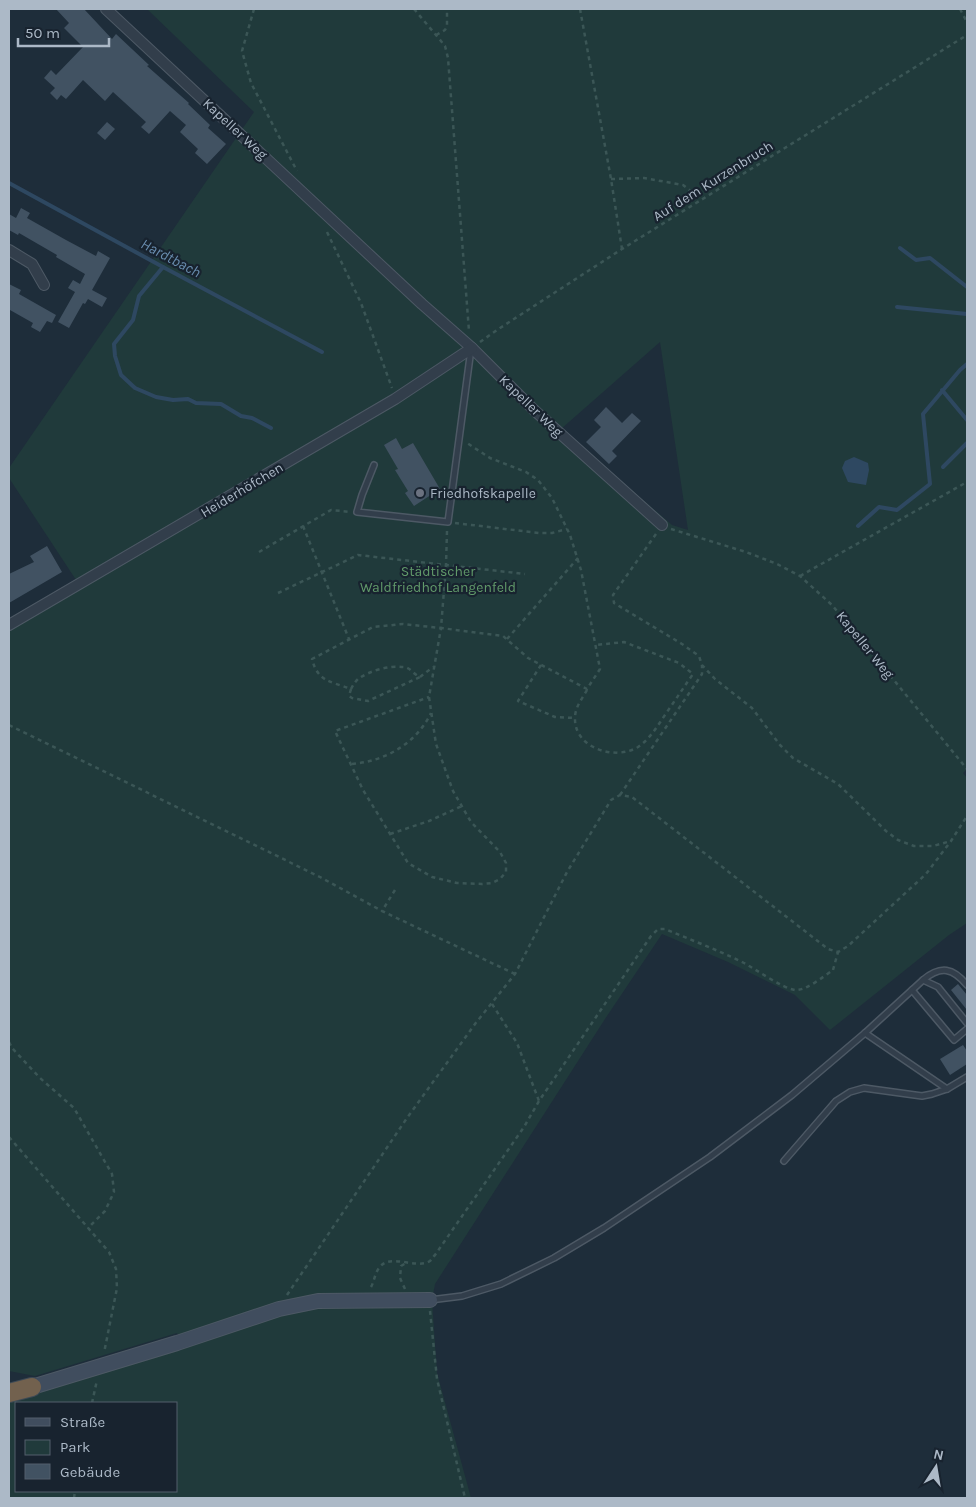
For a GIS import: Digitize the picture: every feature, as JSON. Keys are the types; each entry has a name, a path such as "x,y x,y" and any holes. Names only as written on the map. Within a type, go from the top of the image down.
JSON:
{"highway":[{"path":"9,1383 32,1387"},
{"path":"9,1393 32,1387"}],"street":[{"name":"Kapeller Weg","path":"106,9 422,304 472,348 534,410 662,525"},
{"path":"9,250 32,264 44,285"},
{"name":"Heiderhöfchen","path":"9,625 395,399 472,348"},
{"path":"32,1387 101,1367 278,1309 318,1301 430,1300"}],"lane":[{"path":"374,465 357,512 448,522 472,348"},
{"path":"430,1300 462,1296 501,1284 554,1258 604,1228 710,1157 792,1095 865,1033 932,972 940,970 949,971 960,976 967,985"},
{"path":"923,980 938,987 967,1023"},
{"path":"912,990 954,1040 967,1029"},
{"path":"865,1033 947,1088"},
{"path":"784,1161 836,1101 850,1092 864,1088 922,1096 947,1088 967,1077"}],"path":[{"path":"254,9 242,50 252,83 299,175"},
{"path":"414,9 445,46 448,58 472,348"},
{"path":"436,35 445,30 447,26 447,9"},
{"path":"580,9 622,249"},
{"path":"960,9 967,22"},
{"name":"Auf dem Kurzenbruch","path":"472,348 701,199 967,35"},
{"path":"611,179 644,178 683,185 701,199"},
{"path":"324,226 361,303 395,399"},
{"path":"460,438 490,458 526,472 538,480 552,498 578,558 600,669 577,707 575,718 576,731 583,741 597,749 614,753 626,752 636,748 648,739 693,674 679,663 624,642 596,645"},
{"path":"800,576 967,482"},
{"path":"259,552 331,510 357,512"},
{"path":"429,697 335,731 363,790 408,863 432,877 457,883 492,883 500,879 506,872 506,863 500,852 471,822 453,791 436,744 429,697 440,628 448,522 539,533 552,533 567,529"},
{"path":"278,1309 407,1118 475,1024 515,974 567,872 611,800 620,795 702,674 699,656 614,603 613,595 662,525"},
{"name":"Kapeller Weg","path":"662,525 746,552 800,576 832,605 967,769"},
{"path":"303,526 349,639"},
{"path":"278,593 358,555 525,574"},
{"path":"507,639 578,558"},
{"path":"351,689 326,680 316,673 312,659 372,627 403,624 502,636 528,658 587,690"},
{"path":"541,665 518,701 555,717 575,718"},
{"path":"702,665 715,679 752,708 780,745 793,758 838,784 886,831 898,840 914,846 933,846 951,841"},
{"path":"420,677 404,667 384,669 356,680 349,696 368,701 420,677 434,666"},
{"path":"351,764 379,759 394,753 426,724 431,711"},
{"path":"9,725 320,877 382,911 515,974"},
{"path":"620,795 632,797 820,943 838,952"},
{"path":"390,834 428,821 462,806"},
{"path":"366,1300 379,1268 385,1263 422,1263 429,1261 435,1255 519,1134 539,1101 651,936 658,929 665,929 744,963 788,988 797,990 805,988 833,970 838,952 848,946 926,874 967,816"},
{"path":"382,911 395,890"},
{"path":"492,1004 516,1044 539,1101"},
{"path":"9,1042 12,1048 40,1078 74,1108 112,1174 114,1192 105,1211 88,1228"},
{"path":"9,1137 109,1252 116,1269 117,1288 92,1402"},
{"path":"407,1262 401,1266 400,1278 412,1300"},
{"path":"430,1300 437,1379 466,1498"}],"green space":[{"name":"Städtischer Waldfriedhof Langenfeld","path":"147,9 967,9 967,769 963,773 967,778 967,923 949,935 830,1030 795,995 728,962 662,934 605,1019 435,1284 432,1300 437,1373 471,1498 9,1498 9,1399 186,1348 177,1333 35,1376 9,1371 9,628 80,586 9,478 9,468 254,112","holes":["660,342 688,530 672,525 561,429"]}],"water":[{"path":"854,457 868,463 869,470 866,485 848,482 842,468 845,461"}],"building":[{"path":"56,9 84,9 112,39 116,34 149,65 147,66 189,103 210,125 208,128 226,144 207,164 195,153 198,149 180,132 186,125 170,111 149,134 141,127 146,122 113,92 105,101 83,80 66,99 61,95 57,100 50,93 55,88 44,78 51,70 56,75 83,47 64,28 69,23"},
{"path":"107,122 115,129 105,140 97,133"},
{"path":"21,208 30,213 27,218 66,240 96,256 98,251 110,258 92,290 107,298 102,307 88,299 85,304 83,303 69,328 58,322 75,292 68,288 73,280 80,284 85,274 19,233 18,235 9,230 9,214 16,218"},
{"path":"9,284 21,290 19,294 56,315 52,323 47,321 40,332 31,327 33,323 10,310 9,313"},
{"path":"606,407 622,423 632,413 641,421 612,451 617,456 609,464 586,442 601,427 594,420"},
{"path":"396,438 402,449 413,443 440,489 414,506 405,493 408,491 395,470 398,469 384,445"},
{"path":"47,546 62,572 9,603 9,574 34,562 30,556"},
{"path":"958,984 967,995 967,1010 951,990"},
{"path":"963,1045 967,1051 967,1064 950,1075 940,1059"}],"waterway":[{"name":"Hardtbach","path":"9,183 322,352"},
{"path":"900,248 916,260 930,258 967,287"},
{"path":"163,267 139,296 133,320 114,344 115,356 121,375 135,388 156,397 173,400 188,399 196,403 221,404 241,416 252,418 271,428"},
{"path":"897,307 967,314"},
{"path":"858,526 879,507 897,510 930,484 923,414 967,364"},
{"path":"942,390 967,420"},
{"path":"943,467 967,443"}],"place":[{"name":"Friedhofskapelle","path":"420,493"}]}
